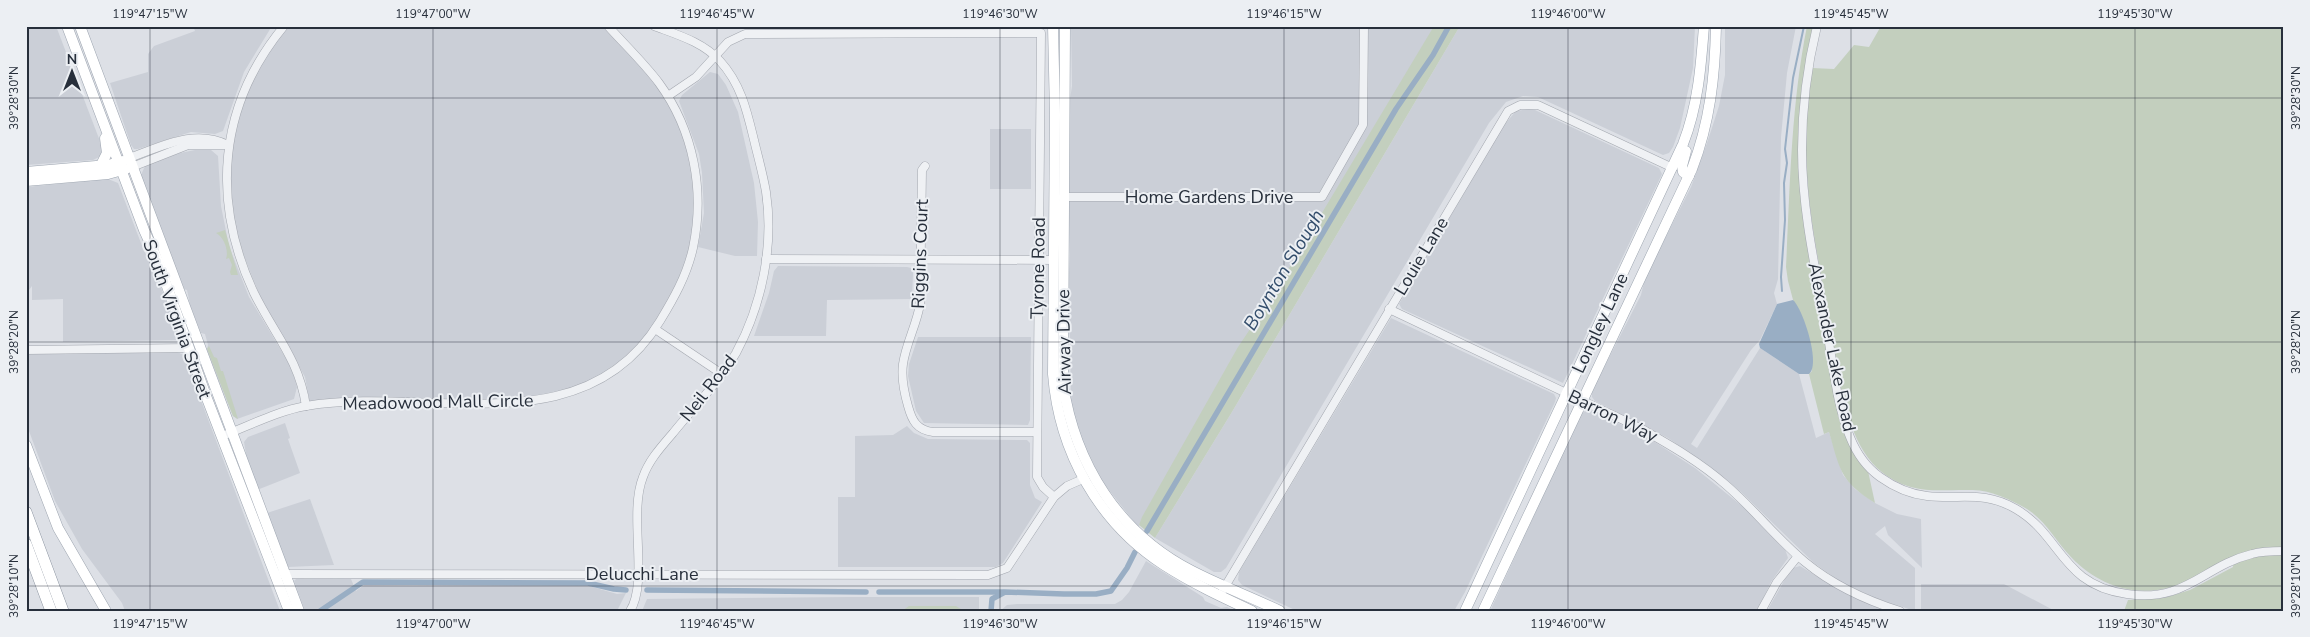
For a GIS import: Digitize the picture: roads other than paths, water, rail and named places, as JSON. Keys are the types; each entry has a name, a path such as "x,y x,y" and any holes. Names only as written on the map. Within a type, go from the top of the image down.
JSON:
{"highway":[{"path":"26,512 63,611"},
{"path":"26,544 51,611"}],"main road":[{"name":"South Virginia Street","path":"67,26 101,118 125,165 280,574 299,611"},
{"name":"South Virginia Street","path":"80,26 144,230 158,261 189,348 227,434"},
{"name":"Airway Drive","path":"1053,26 1054,386 1067,443 1084,479 1108,515 1142,549 1180,575 1280,611"},
{"name":"Airway Drive","path":"1065,26 1063,384 1072,428 1089,470 1122,518 1146,541 1252,611"},
{"name":"Longley Lane","path":"1465,611 1673,168 1691,118 1700,80 1703,26"},
{"name":"Longley Lane","path":"1483,611 1651,256 1699,150 1709,112 1714,74 1716,28"},
{"path":"1688,176 1683,172 1682,166 1696,119 1700,80"},
{"path":"101,118 107,154 102,165"},
{"path":"26,172 102,165 125,165"},
{"path":"26,181 125,165"},
{"path":"1651,256 1658,228 1680,177 1679,171 1673,168"},
{"path":"1063,323 1059,304 1059,268 1054,260 1058,254 1060,216 1064,197"},
{"path":"26,445 58,528 106,611"},
{"path":"1084,479 1091,482 1109,508 1122,518"},
{"name":"South Virginia Street","path":"280,574 289,611"},
{"path":"1460,611 1475,588"}],"street":[{"path":"284,26 269,45 251,77 236,114 228,145 226,194 237,249 254,293 297,369 306,406"},
{"name":"Meadowood Mall Circle","path":"227,434 306,406 361,402 522,403 550,399 581,388 620,368 639,351 656,329 674,299 688,268 695,237 698,187 693,156 683,125 668,96 650,72 608,26"},
{"name":"Neil Road","path":"630,611 636,594 637,506 642,479 658,451 722,374 738,348 754,314 766,259 768,217 766,192 746,108 735,81 716,56 695,42 654,26"},
{"name":"Home Gardens Drive","path":"1064,197 1322,197 1363,125 1364,26"},
{"name":"Alexander Lake Road","path":"1817,26 1807,72 1803,107 1802,152 1804,191 1816,271 1842,409 1850,437 1867,464 1891,483 1915,494 1971,496 2006,504 2018,510 2036,526 2066,563 2078,574 2092,583 2114,592 2140,596 2170,593 2251,554 2284,551"},
{"name":"Tyrone Road","path":"716,56 728,42 744,34 1041,33 1037,477 1043,487 1054,497"},
{"path":"668,96 696,76 716,56"},
{"name":"Louie Lane","path":"1223,591 1504,116 1513,107 1526,103 1538,105 1673,168"},
{"path":"125,165 188,145 228,145"},
{"name":"Riggins Court","path":"925,166 922,170 919,313 905,354 902,373 904,392 914,422 922,429 933,432 1037,432"},
{"path":"766,259 1054,260"},
{"name":"Barron Way","path":"1389,309 1654,436 1708,471 1747,504 1809,565 1846,590 1900,611"},
{"path":"656,329 722,374"},
{"path":"26,350 189,348"},
{"path":"1054,497 1067,486 1084,479"},
{"name":"Delucchi Lane","path":"280,574 988,574 1006,568 1054,497"},
{"path":"1761,611 1777,582 1798,556"}],"water":[{"path":"1793,300 1806,325 1812,349 1812,368 1809,374 1799,374 1760,348 1759,344 1777,304"}],"waterway":[{"name":"Boynton Slough","path":"1147,531 1396,109 1433,55 1449,26"},
{"path":"1782,291 1781,277 1785,220 1784,183 1787,163 1785,149 1793,78 1804,26"},
{"path":"991,611 992,599 1005,592 1096,594 1111,591 1127,568 1135,552"},
{"path":"320,611 363,582 588,583 626,590"},
{"path":"647,590 866,592"},
{"path":"879,592 1003,592"}]}
